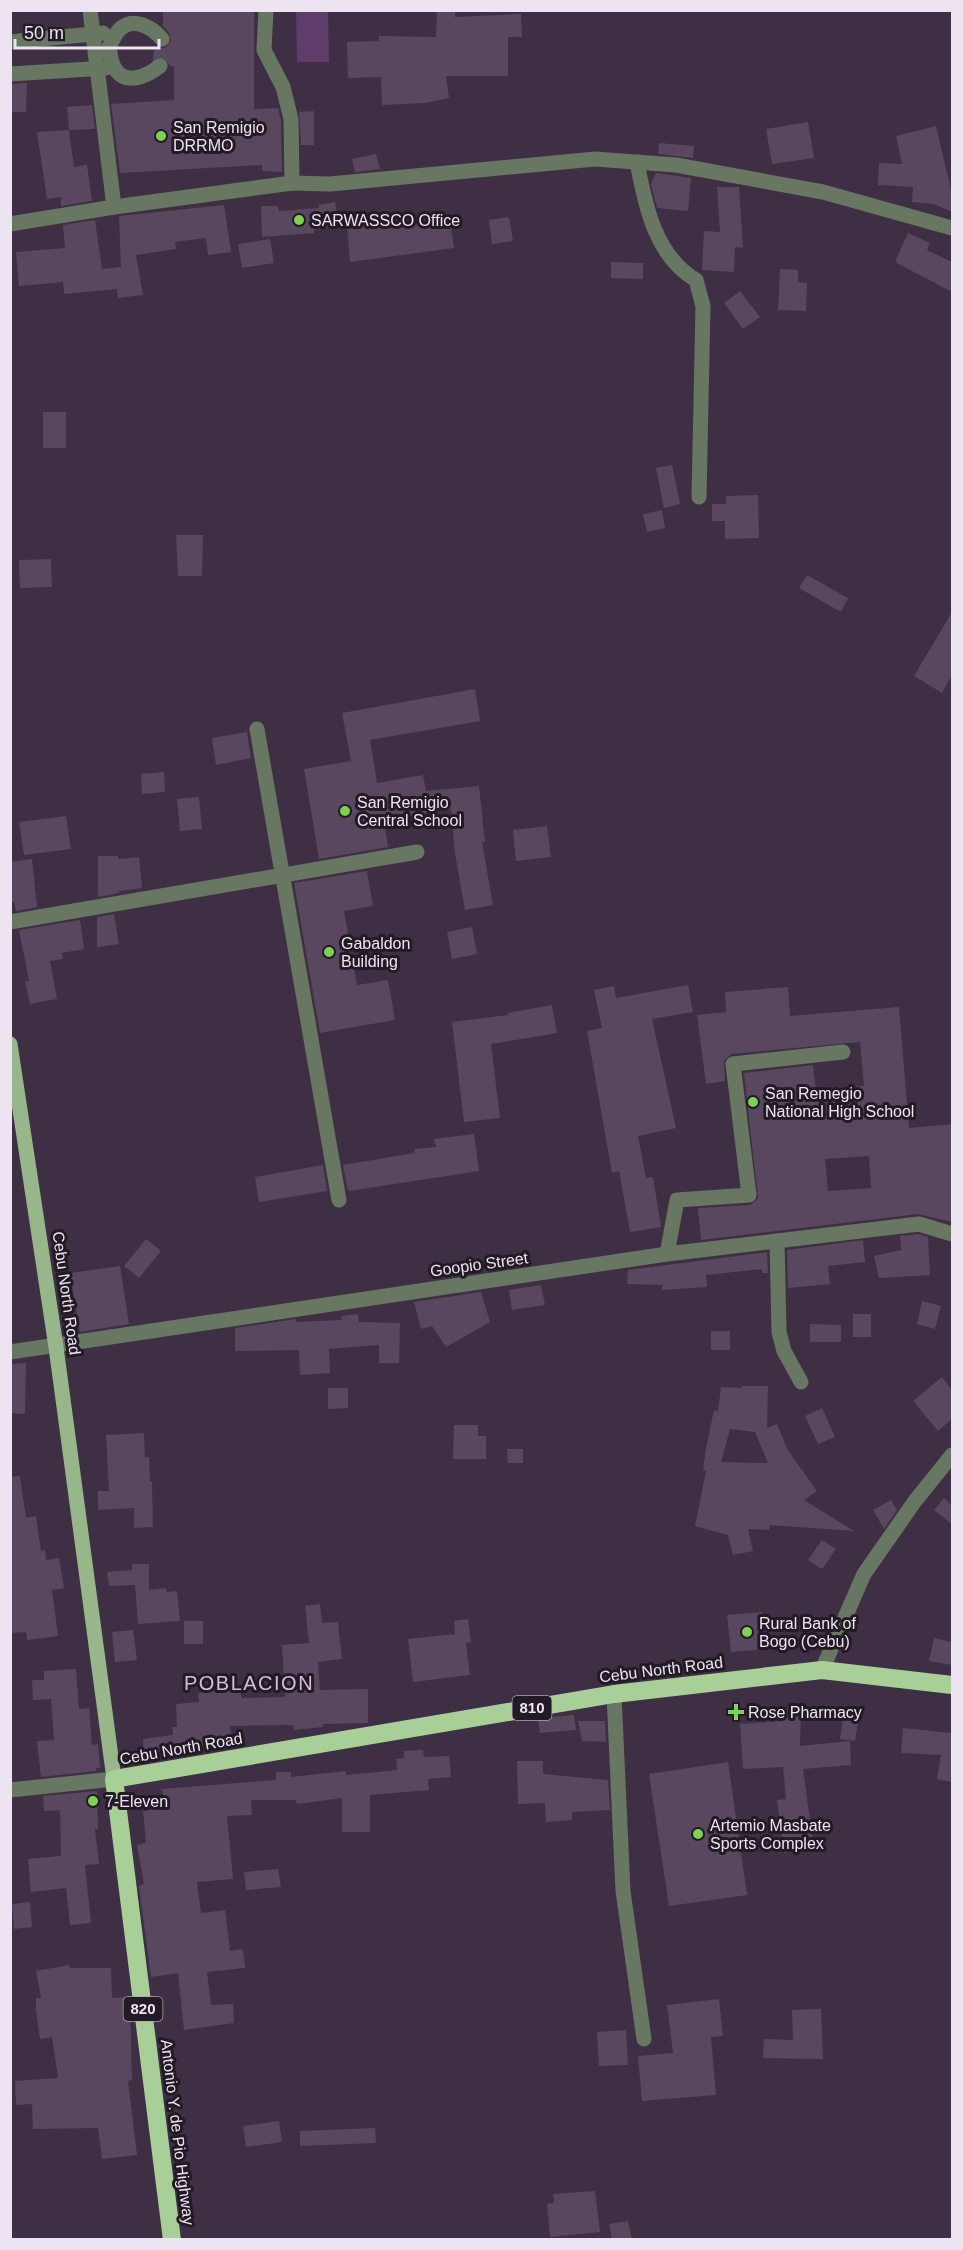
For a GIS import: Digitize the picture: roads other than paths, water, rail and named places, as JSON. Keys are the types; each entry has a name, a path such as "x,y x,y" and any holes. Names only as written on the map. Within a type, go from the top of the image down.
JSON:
{"highway":[{"name":"Cebu North Road","path":"114,1779 614,1694 822,1670 952,1685"},
{"name":"Antonio Y. de Pio Highway","path":"114,1779 172,2240"}],"main road":[{"name":"Cebu North Road","path":"10,1044 56,1347 114,1779"}],"street":[{"path":"90,10 114,207"},
{"path":"266,10 264,50 282,87 291,119 292,183"},
{"path":"10,42 93,35 119,30 146,18 162,39"},
{"path":"119,30 109,47 114,67 127,77 146,78 160,66"},
{"path":"10,74 114,67"},
{"path":"10,224 114,207 292,183 330,184 595,159 676,165 823,192 952,228"},
{"path":"638,162 653,229 681,272 696,280 703,306 699,497"},
{"path":"257,729 339,1200"},
{"path":"10,922 417,852"},
{"path":"667,1254 677,1200 749,1195 733,1065 843,1052"},
{"name":"Goopio Street","path":"10,1352 56,1347 667,1254 919,1224 952,1234"},
{"path":"777,1241 779,1332 784,1351 801,1382"},
{"path":"822,1670 864,1575 915,1501 952,1455"},
{"path":"614,1694 623,1891 644,2039"},
{"path":"10,1790 114,1779"}],"tunnel":[{"path":"160,66 162,39"}],"place":[{"name":"San Remigio DRRMO","path":"161,136"},
{"name":"SARWASSCO Office","path":"299,220"},
{"name":"San Remigio Central School","path":"345,811"},
{"name":"Gabaldon Building","path":"329,952"},
{"name":"San Remegio National High School","path":"753,1102"},
{"name":"Rural Bank of Bogo (Cebu)","path":"747,1632"},
{"name":"Rose Pharmacy","path":"736,1712"},
{"name":"7-Eleven","path":"93,1801"},
{"name":"Artemio Masbate Sports Complex","path":"698,1834"}],"district":[{"name":"POBLACION","path":"249,1683"}]}
